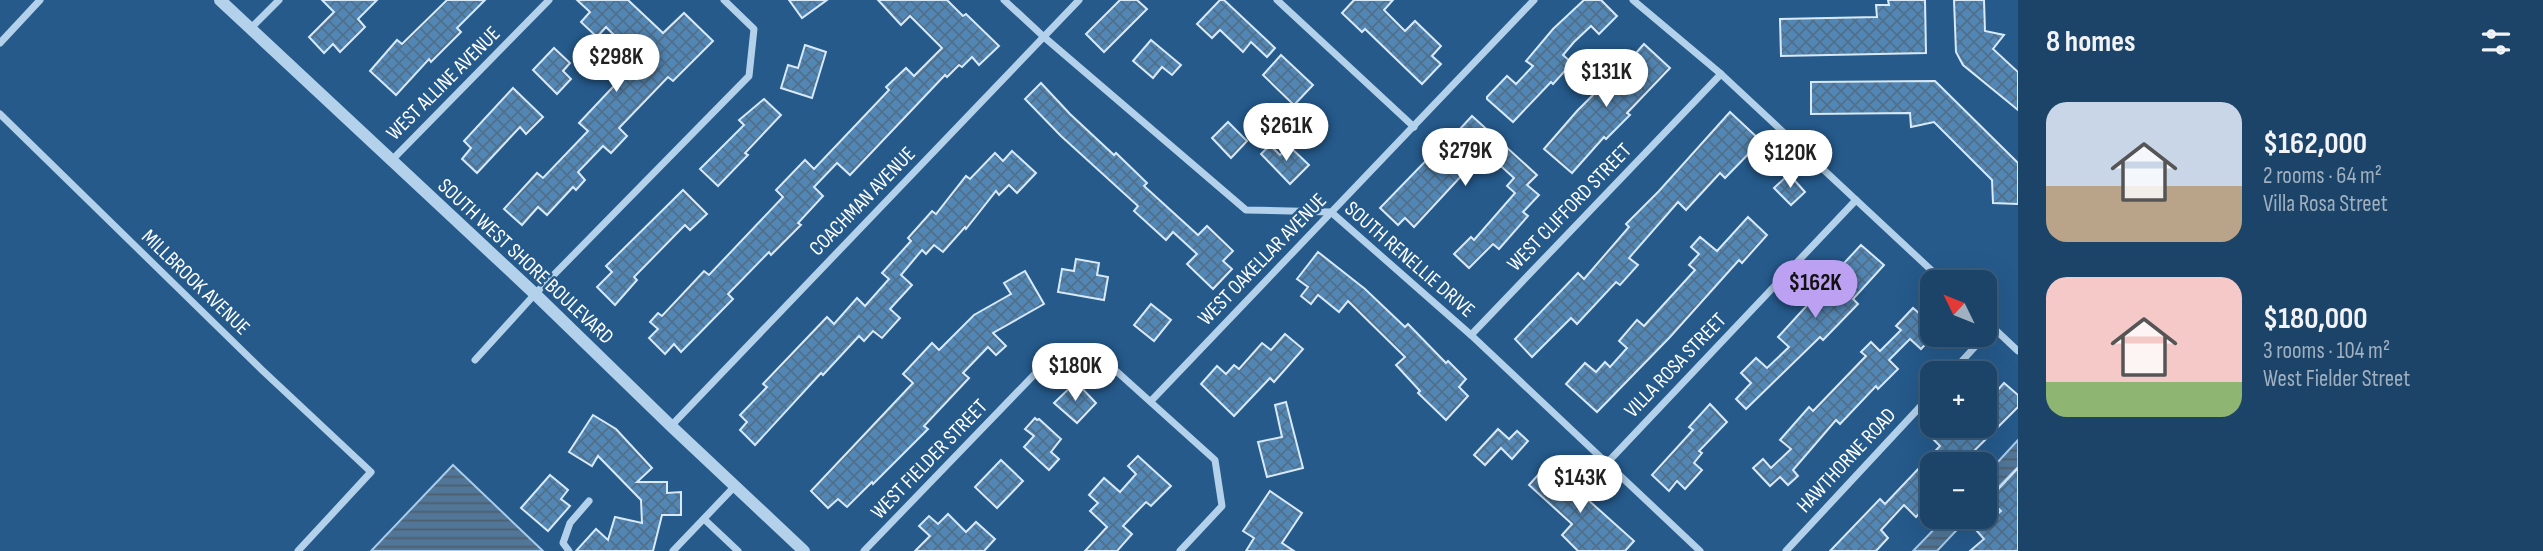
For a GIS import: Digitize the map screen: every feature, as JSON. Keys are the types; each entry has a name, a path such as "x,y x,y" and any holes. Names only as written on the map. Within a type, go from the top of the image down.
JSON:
{"street":[{"path":"0,43 40,0"},
{"name":"SOUTH WEST SHORE BOULEVARD","path":"220,0 535,294 804,551"},
{"path":"250,29 279,0"},
{"name":"WEST ALLINE AVENUE","path":"391,160 549,0"},
{"path":"475,360 535,294 749,76 754,29 724,0"},
{"name":"SOUTH RENELLIE DRIVE","path":"1004,0 1246,210 1331,212 1471,335 1700,551"},
{"name":"COACHMAN AVENUE","path":"671,426 1079,0"},
{"path":"1277,0 1414,127"},
{"name":"WEST OAKELLAR AVENUE","path":"1151,401 1534,0"},
{"path":"1633,0 1721,74 1931,270"},
{"name":"WEST CLIFFORD STREET","path":"1471,335 1721,74"},
{"name":"MILLBROOK AVENUE","path":"0,114 370,472 298,551"},
{"name":"VILLA ROSA STREET","path":"1607,463 1856,200"},
{"path":"1997,331 2018,351"},
{"path":"1962,361 1975,347"},
{"name":"WEST FIELDER STREET","path":"864,551 1057,351 1094,351 1151,401"},
{"path":"1151,401 1215,460 1222,506 1180,551"},
{"name":"HAWTHORNE ROAD","path":"1786,551 1920,407"},
{"path":"673,551 735,486"},
{"path":"569,551 563,543 570,523 589,501"},
{"path":"704,519 738,551"}],"water":[{"path":"2018,440 2018,467 1997,489 1997,463"},
{"path":"453,465 543,551 371,551"},
{"path":"1934,529 1958,529 1937,551 1913,551"}],"building":[{"path":"322,0 377,0 358,19 365,27 340,52 333,44 324,53 309,37 334,12"},
{"path":"447,0 485,0 457,28 461,32 431,62 429,59 396,95 370,71 397,40 402,44"},
{"path":"577,0 628,0 663,33 684,13 713,41 673,81 668,77 619,128 627,136 611,153 603,146 578,172 585,180 576,190 573,187 547,215 538,207 522,225 504,209 537,173 543,178 588,131 579,123 628,71 620,63 631,52 606,27 597,37 581,22 590,12"},
{"path":"789,0 827,0 802,18"},
{"path":"878,0 947,0 963,16 966,14 999,46 979,65 972,57 947,77 945,75 850,175 837,163 814,187 823,196 798,223 801,225 771,255 769,252 728,294 733,299 681,352 674,344 665,354 649,338 658,329 650,322 658,313 662,316 704,271 709,275 783,197 776,190 805,160 814,169 889,90 886,87 906,68 914,76 942,48 910,16 901,25"},
{"path":"1120,0 1137,0 1147,9 1104,52 1086,34"},
{"path":"1220,0 1224,0 1275,48 1267,57 1251,42 1243,52 1220,30 1212,38 1197,24"},
{"path":"1354,0 1393,0 1384,10 1405,31 1415,21 1441,46 1432,56 1441,64 1422,84 1365,29 1362,32 1342,13"},
{"path":"1584,0 1601,0 1617,16 1599,34 1591,26 1574,42 1563,55 1572,63 1513,122 1487,97 1507,76 1516,84 1533,66 1526,61 1553,29"},
{"path":"1888,0 1925,0 1926,53 1781,56 1780,19 1877,17 1876,5 1889,5"},
{"path":"1954,0 1984,0 1985,31 2004,35 1993,49 2018,72 2018,110 1963,65 1956,52"},
{"path":"1151,40 1181,65 1172,75 1162,67 1153,78 1133,61"},
{"path":"1644,44 1670,68 1627,113 1630,115 1606,139 1604,137 1572,173 1544,149 1577,111 1609,79 1611,81"},
{"path":"805,45 826,52 812,98 781,88 788,65 798,68"},
{"path":"554,48 570,63 563,71 571,79 557,94 533,70"},
{"path":"1281,55 1313,85 1294,105 1263,75"},
{"path":"1935,81 2018,163 2018,204 1993,203 1992,180 1934,122 1911,127 1910,113 1811,114 1811,82"},
{"path":"1041,83 1070,114 1147,183 1144,186 1198,235 1207,226 1233,251 1223,261 1232,269 1213,289 1187,264 1197,254 1173,232 1166,240 1134,211 1138,206 1061,136 1025,99"},
{"path":"513,88 543,117 526,134 520,127 477,173 462,159 471,148 464,141"},
{"path":"764,99 781,115 718,186 700,169 744,125 739,120"},
{"path":"1730,112 1761,141 1725,178 1720,173 1686,210 1678,202 1629,258 1638,265 1620,285 1616,282 1577,324 1571,318 1532,357 1515,339 1578,273 1584,279 1629,227 1626,224"},
{"path":"1472,116 1537,175 1527,185 1539,195 1523,212 1528,216 1499,249 1493,244 1469,268 1454,254 1471,237 1474,240 1515,193 1507,186 1514,178 1479,146 1459,168 1464,173 1414,227 1405,218 1398,225 1380,208"},
{"path":"1228,122 1247,141 1231,158 1212,138"},
{"path":"1270,145 1280,155 1289,146 1309,165 1290,184 1261,154"},
{"path":"1012,151 1036,173 1017,193 1009,185 999,195 996,191 966,229 965,227 943,252 934,245 926,254 922,250 901,275 912,285 890,309 900,318 882,338 873,331 864,341 859,336 755,445 740,430 747,422 740,415 767,387 763,384 827,317 834,324 857,298 865,306 889,279 882,273 911,241 908,238 932,211 936,214 966,176 970,179 995,153 1003,161"},
{"path":"1789,174 1805,192 1791,205 1774,188"},
{"path":"683,190 707,214 690,230 685,225 634,277 637,280 615,305 597,287 612,272 606,266"},
{"path":"1748,217 1767,235 1742,263 1739,260 1670,337 1597,412 1566,384 1585,363 1596,372 1605,362 1610,367 1627,348 1619,341 1637,320 1644,326 1695,270 1689,265 1699,254 1691,247 1700,237 1717,251"},
{"path":"1861,245 1884,265 1853,299 1858,304 1823,340 1820,337 1746,409 1736,399 1751,383 1741,373 1756,358 1767,368 1789,347 1778,337 1824,287 1815,279 1824,270 1831,277"},
{"path":"1318,252 1365,289 1405,327 1408,324 1446,363 1448,361 1466,379 1459,387 1468,396 1446,420 1418,393 1420,391 1396,365 1405,357 1348,301 1339,312 1318,295 1311,304 1301,296 1308,287 1297,279"},
{"path":"1076,259 1099,263 1097,275 1108,277 1104,300 1058,292 1062,269 1074,271"},
{"path":"1025,271 1044,304 993,333 1006,346 996,355 988,347 963,373 969,378 924,426 928,429 847,507 838,499 828,508 811,491 913,383 903,374 932,343 939,350 974,315 1011,294 1004,283"},
{"path":"1151,304 1171,320 1154,341 1134,325"},
{"path":"1913,308 1920,314 1920,347 1923,347 1921,349 1910,339 1889,360 1898,369 1878,389 1876,386 1840,424 1836,420 1793,470 1798,476 1788,485 1780,477 1770,486 1753,468 1763,459 1771,468 1791,449 1780,440 1809,407 1813,411 1866,356 1861,352 1871,342 1880,351 1901,330 1896,326"},
{"path":"1285,334 1303,349 1274,382 1270,378 1234,416 1201,384 1217,366 1226,374 1234,365 1239,369 1262,343 1271,350"},
{"path":"1076,382 1096,403 1077,423 1054,403"},
{"path":"2004,383 2018,395 2018,407 1997,428 1997,391"},
{"path":"1286,402 1303,468 1267,477 1258,442 1282,437 1275,405"},
{"path":"1710,404 1727,422 1699,451 1702,453 1694,463 1702,470 1685,489 1677,481 1669,491 1652,475 1693,430 1689,427"},
{"path":"593,415 616,429 652,468 637,482 667,482 667,493 681,492 681,515 662,515 653,551 576,551 596,529 608,540 615,517 642,523 641,500 598,456 592,466 569,452"},
{"path":"1035,418 1061,439 1051,452 1059,459 1049,470 1024,447 1034,436 1025,429"},
{"path":"1498,429 1509,439 1517,431 1528,441 1512,459 1501,448 1485,465 1474,455"},
{"path":"1932,438 1987,438 1973,452 1934,452 1940,446"},
{"path":"1138,456 1171,486 1151,506 1146,502 1123,526 1132,534 1117,551 1085,551 1107,527 1090,511 1098,503 1089,495 1104,478 1120,492 1136,474 1128,466"},
{"path":"1001,460 1023,481 997,508 975,487"},
{"path":"1548,464 1634,541 1625,551 1578,551 1562,535 1572,524 1529,485"},
{"path":"1920,467 1920,513 1916,517 1904,505 1881,530 1888,538 1876,551 1830,551 1880,499 1885,504"},
{"path":"2018,468 2018,551 1970,551 1984,539 1977,531 1979,529 1997,529 1997,514 2001,511 1997,507 1997,490"},
{"path":"550,475 568,490 561,499 570,506 548,531 521,508"},
{"path":"1270,491 1302,513 1282,543 1294,551 1246,551 1254,538 1243,531"},
{"path":"948,514 966,532 976,522 995,539 984,551 915,551 930,536 919,526 929,516 938,524"}]}
